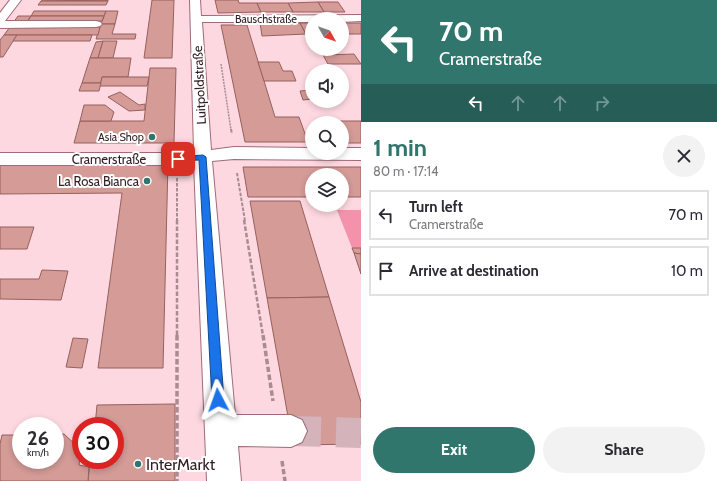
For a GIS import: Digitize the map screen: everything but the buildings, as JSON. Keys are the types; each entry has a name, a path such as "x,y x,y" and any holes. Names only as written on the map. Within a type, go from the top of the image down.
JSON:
{"street":[{"path":"0,20 16,0"},
{"name":"Luitpoldstraße","path":"195,0 203,157 224,481"},
{"name":"Bauschstraße","path":"196,19 361,18"},
{"path":"0,25 96,24"},
{"name":"Cramerstraße","path":"0,159 178,159 234,154 361,154"},
{"path":"220,430 284,431"}],"path":[{"path":"215,19 234,154 284,431 285,481"},
{"path":"177,481 178,159"}],"shaded area":[{"path":"361,210 361,248 352,248 338,212"}],"tunnel":[{"path":"291,431 361,433"}],"place":[{"name":"Asia Shop","path":"152,137"},
{"name":"La Rosa Bianca","path":"147,181"},
{"name":"InterMarkt","path":"138,464"}],"route":[{"path":"178,159 203,157 218,400"}]}
